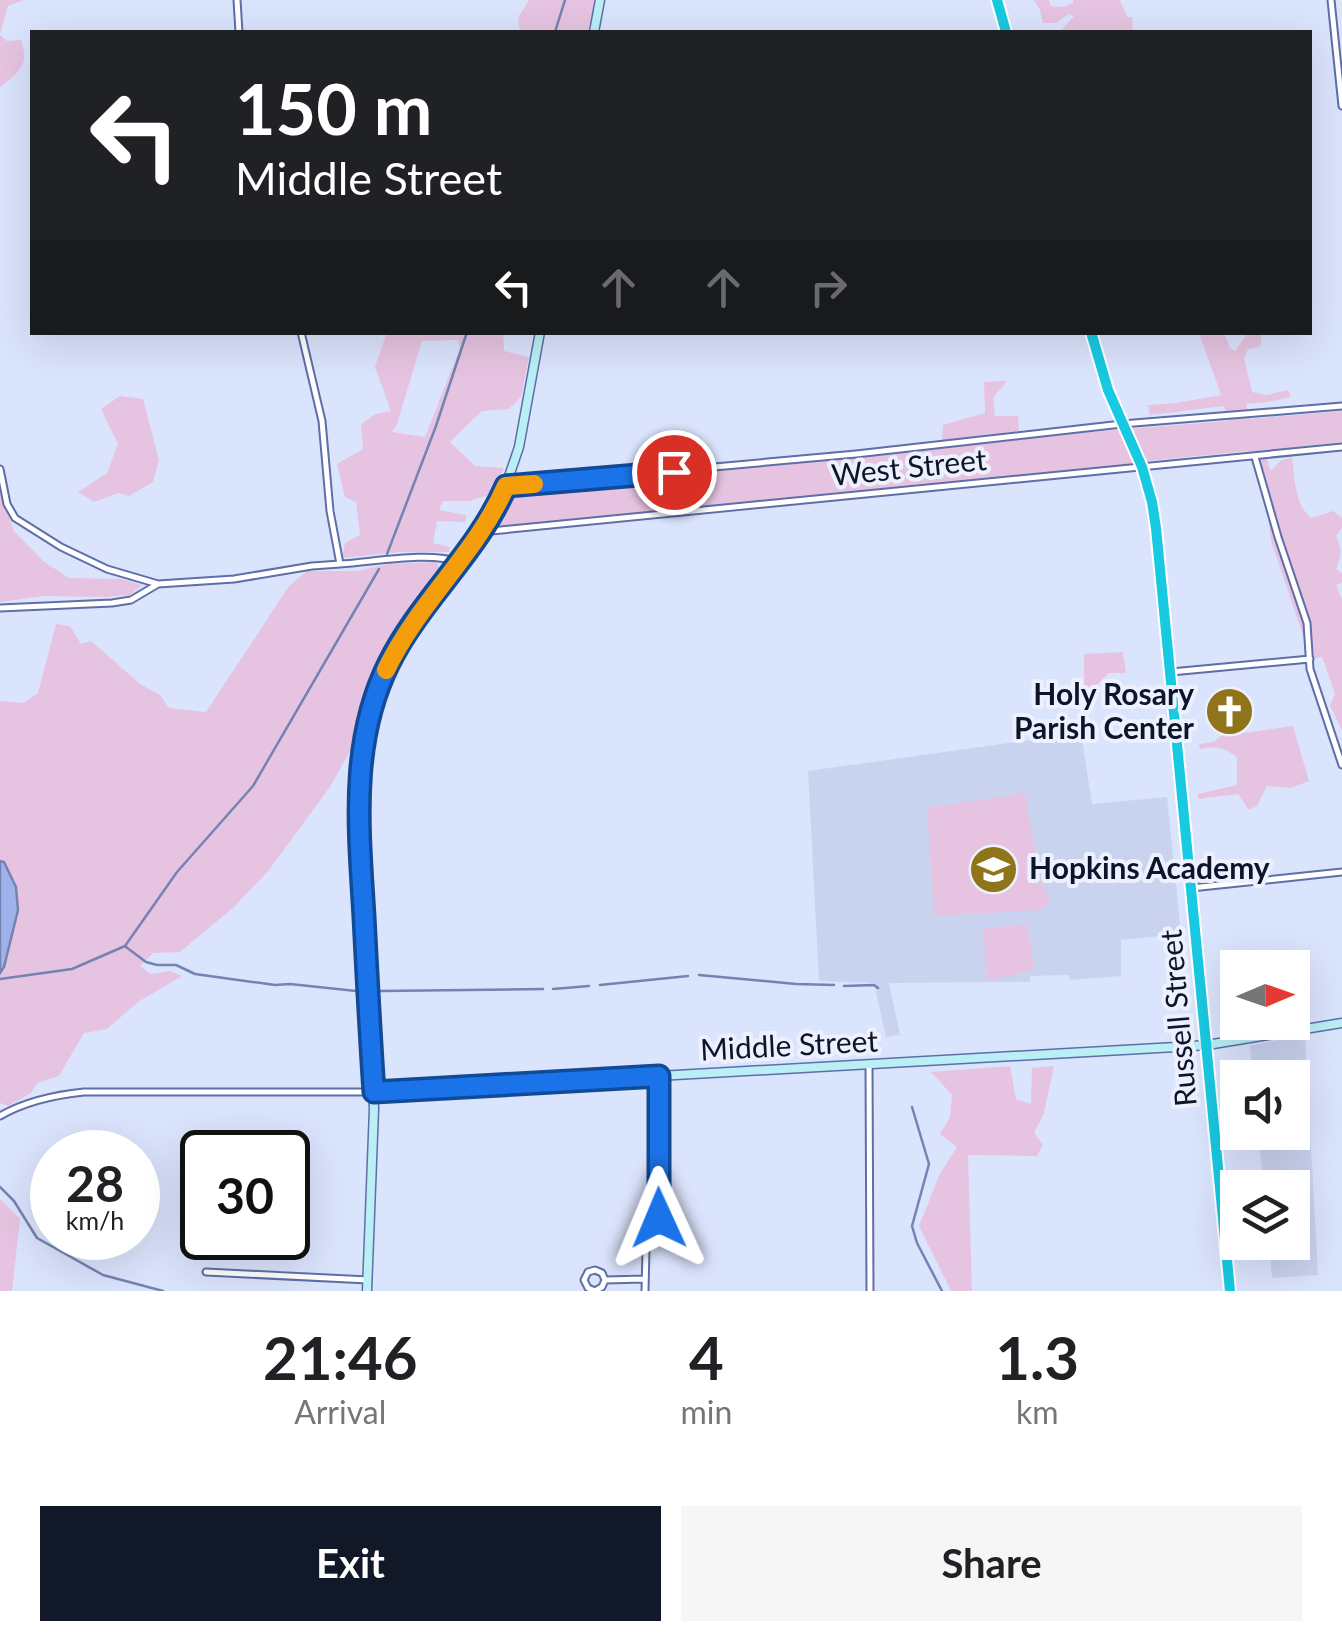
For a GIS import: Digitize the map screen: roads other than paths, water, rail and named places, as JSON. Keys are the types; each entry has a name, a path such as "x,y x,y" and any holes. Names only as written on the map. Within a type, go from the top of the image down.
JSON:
{"highway":[{"path":"997,0 1005,30"},
{"name":"Russell Street","path":"1091,335 1108,390 1142,467 1156,526 1230,1291"}],"main road":[{"path":"594,30 600,0"},
{"path":"367,1291 374,1092 362,877 362,750 377,692 397,648 461,562 506,486 522,434 539,335"},
{"name":"Middle Street","path":"374,1092 1208,1045 1342,1022"}],"street":[{"path":"236,0 240,30"},
{"path":"1331,0 1342,106"},
{"path":"302,335 322,421 330,511 340,564"},
{"name":"West Street","path":"506,486 856,454 1122,424 1342,406"},
{"name":"West Street","path":"480,532 1342,447"},
{"path":"1255,456 1307,623 1315,687 1342,765"},
{"path":"0,469 7,504 15,518 107,569 158,584 234,579 312,566 429,558 461,562"},
{"path":"0,608 131,600 158,584"},
{"path":"1171,672 1310,659"},
{"path":"1192,888 1342,872"},
{"path":"869,1064 870,1291"},
{"path":"645,1291 645,1252 659,1222 659,1076"},
{"name":"Middle Street","path":"0,1116 34,1101 84,1092 374,1092"},
{"path":"595,1270 605,1280 601,1288 593,1290 584,1279 595,1270"},
{"path":"206,1272 368,1280"},
{"path":"605,1280 645,1280"}],"water":[{"path":"0,861 16,887 18,910 0,973"}],"waterway":[{"path":"556,30 565,0"},
{"path":"387,554 466,335"},
{"path":"0,979 72,969 125,946 177,872 253,786 379,569"},
{"path":"126,947 146,962 176,965 195,974 356,991"},
{"path":"699,975 834,985"},
{"path":"600,985 688,976"},
{"path":"553,989 589,986"},
{"path":"844,986 878,988"},
{"path":"381,991 543,989"},
{"path":"912,1107 929,1164 912,1226 942,1291"},
{"path":"0,1187 14,1201 37,1238 103,1275 163,1291"}],"place":[{"name":"Holy Rosary Parish Center","path":"1229,712"},
{"name":"Hopkins Academy","path":"994,869"}]}
